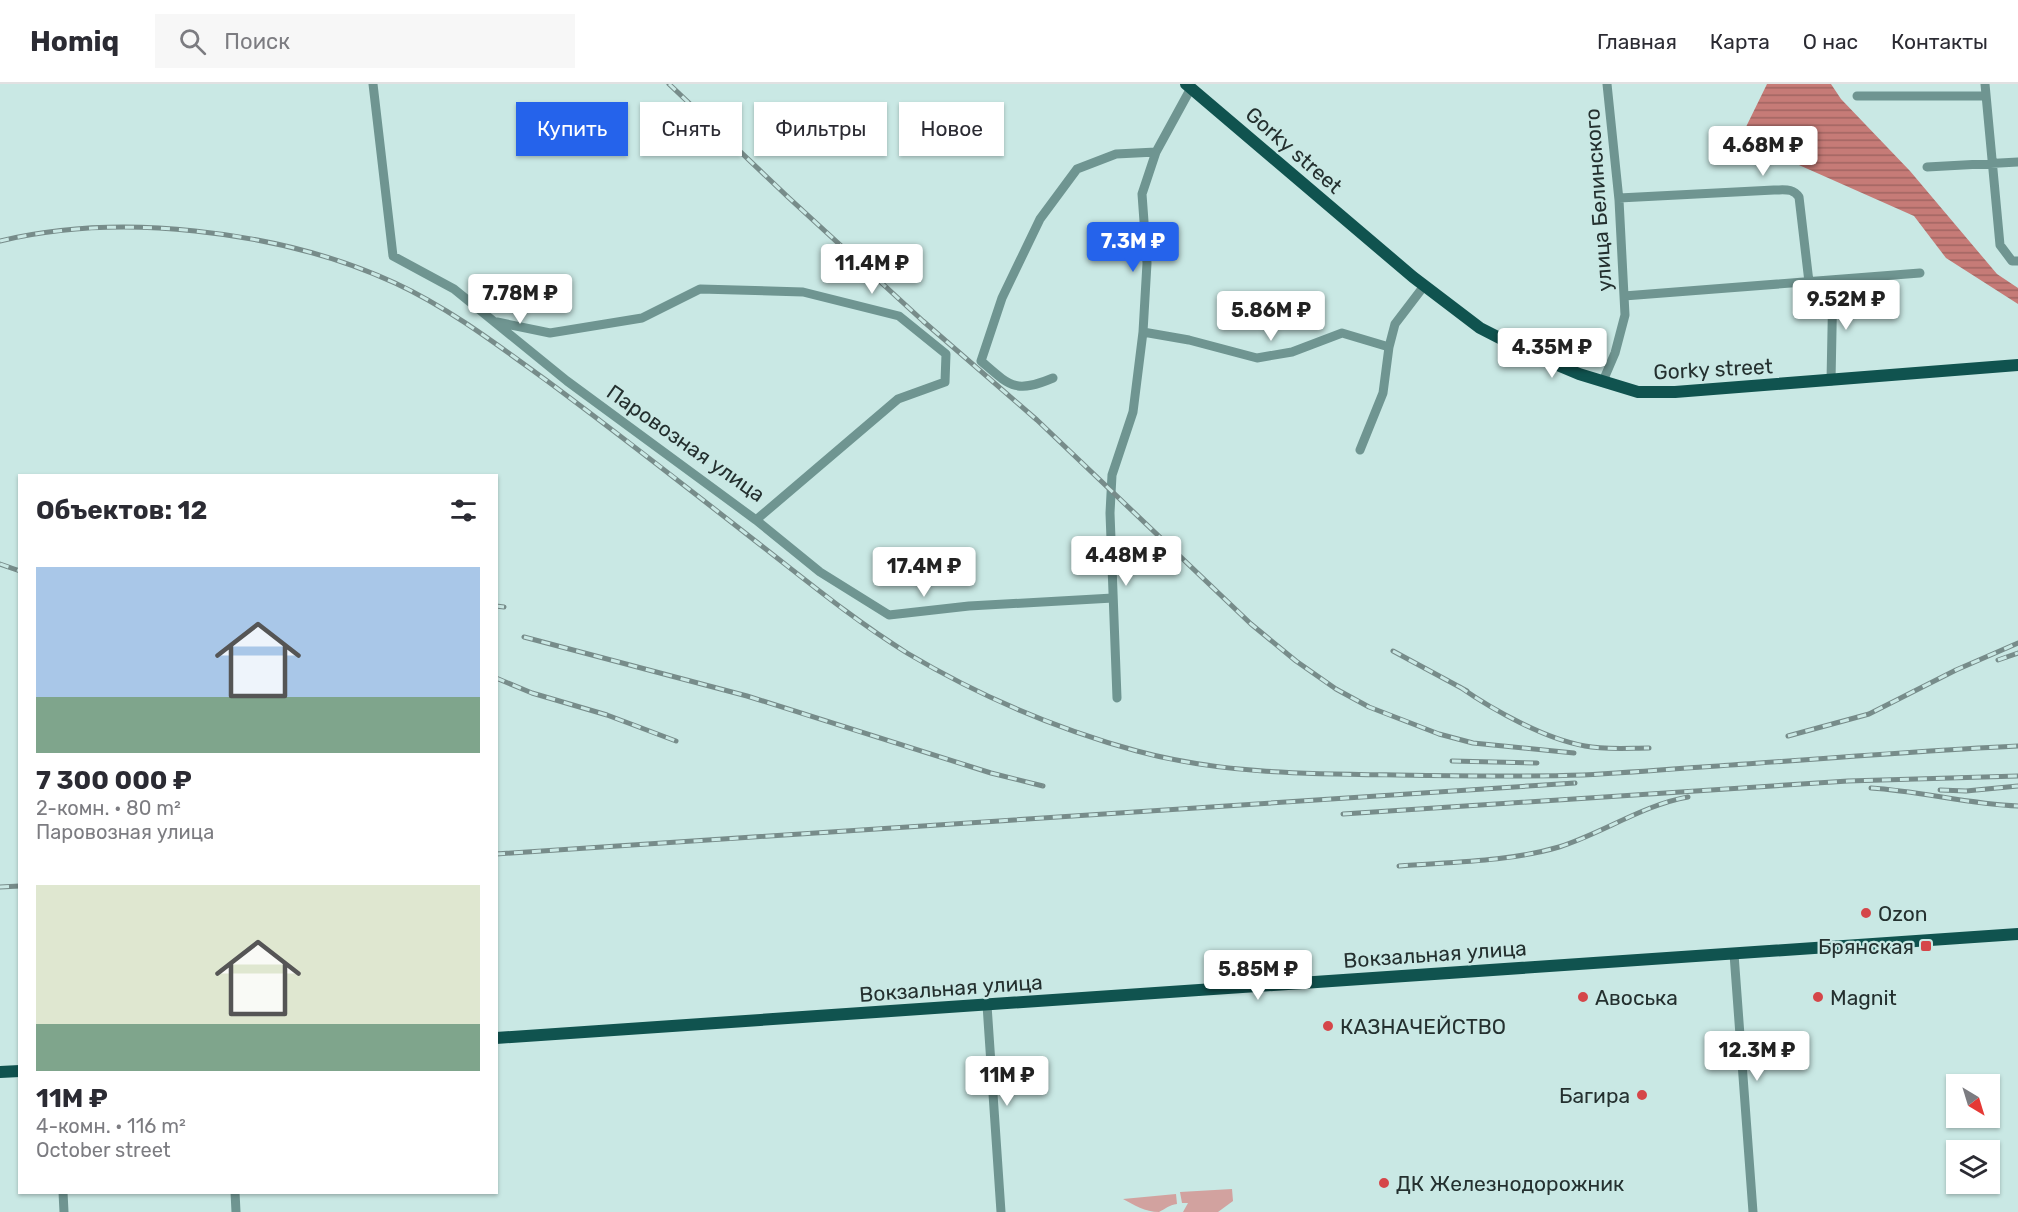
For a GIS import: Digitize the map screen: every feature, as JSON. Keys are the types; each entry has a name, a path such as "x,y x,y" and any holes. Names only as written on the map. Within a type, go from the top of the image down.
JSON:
{"main road":[{"name":"Gorky street","path":"1188,86 1424,286 1480,328 1529,353 1579,374 1638,392 1675,392 2018,365"},
{"name":"Вокзальная улица","path":"498,1038 2018,934"},
{"path":"0,1072 18,1071"}],"street":[{"name":"Паровозная улица","path":"373,84 393,256 454,289 567,381 756,520 898,399 945,382 946,354 899,316 803,292 700,289 642,318 550,333 494,321"},
{"name":"улица Белинского","path":"1603,381 1615,353 1625,315 1619,198 1607,84"},
{"path":"1985,84 2000,245 2012,261 2018,261"},
{"path":"1117,698 1110,513 1112,476 1133,412 1143,332 1147,263 1142,195 1156,152 1188,86"},
{"path":"1857,96 1986,96"},
{"path":"1053,378 1033,387 1009,385 981,361 1002,298 1040,219 1077,169 1116,154 1156,152"},
{"path":"1926,167 2018,162"},
{"path":"1619,198 1774,190 1796,192 1799,197 1809,282"},
{"path":"1624,296 1920,273"},
{"path":"1831,381 1833,280"},
{"path":"1360,450 1383,393 1389,347 1395,324 1424,286"},
{"path":"1143,332 1189,340 1257,358 1292,352 1342,333 1389,347"},
{"path":"756,520 820,572 889,615 969,606 1113,598"},
{"path":"1734,954 1753,1212"},
{"path":"987,1005 1001,1212"},
{"path":"63,1194 64,1212"},
{"path":"235,1194 236,1212"}],"shaded area":[{"path":"1767,84 1831,84 1841,99 1910,171 1997,274 2018,288 2018,304 1946,258 1914,216 1772,153 1745,129"},
{"path":"1232,1189 1233,1201 1218,1212 1183,1212 1188,1203 1182,1203 1180,1192"},
{"path":"1176,1194 1177,1204 1159,1212 1144,1209 1123,1199"}],"railway":[{"path":"669,84 923,321 1037,420 1251,624 1296,661 1336,689 1369,707 1439,734 1473,743 1574,753"},
{"path":"0,241 72,229 121,227 195,231 246,238 297,249 347,264 395,283 475,329 513,356 831,600 907,653 934,669 1019,710 1048,722 1137,751 1201,764 1266,771 1513,776 1583,775 2018,746"},
{"path":"0,564 18,570"},
{"path":"498,606 504,607"},
{"path":"524,637 747,696 991,773 1043,786"},
{"path":"1788,736 1869,714 1956,670 2018,643"},
{"path":"1393,651 1467,691"},
{"path":"1998,660 2018,653"},
{"path":"498,679 532,693 607,715 676,741"},
{"path":"1460,687 1488,705 1553,737 1601,748 1649,748"},
{"path":"1452,761 1537,763"},
{"path":"1343,814 1848,781 2018,776"},
{"path":"498,854 1575,783"},
{"path":"1940,790 1966,791 2018,786"},
{"path":"1871,788 2018,806"},
{"path":"1399,866 1479,861 1540,852 1575,841 1655,806 1688,797"},
{"path":"0,887 18,886"}],"place":[{"name":"Ozon","path":"1866,913"},
{"name":"Брянская","path":"1926,946"},
{"name":"Авоська","path":"1583,997"},
{"name":"Magnit","path":"1818,997"},
{"name":"КАЗНАЧЕЙСТВО","path":"1328,1026"},
{"name":"Багира","path":"1642,1095"},
{"name":"ДК Железнодорожник","path":"1384,1183"}]}
